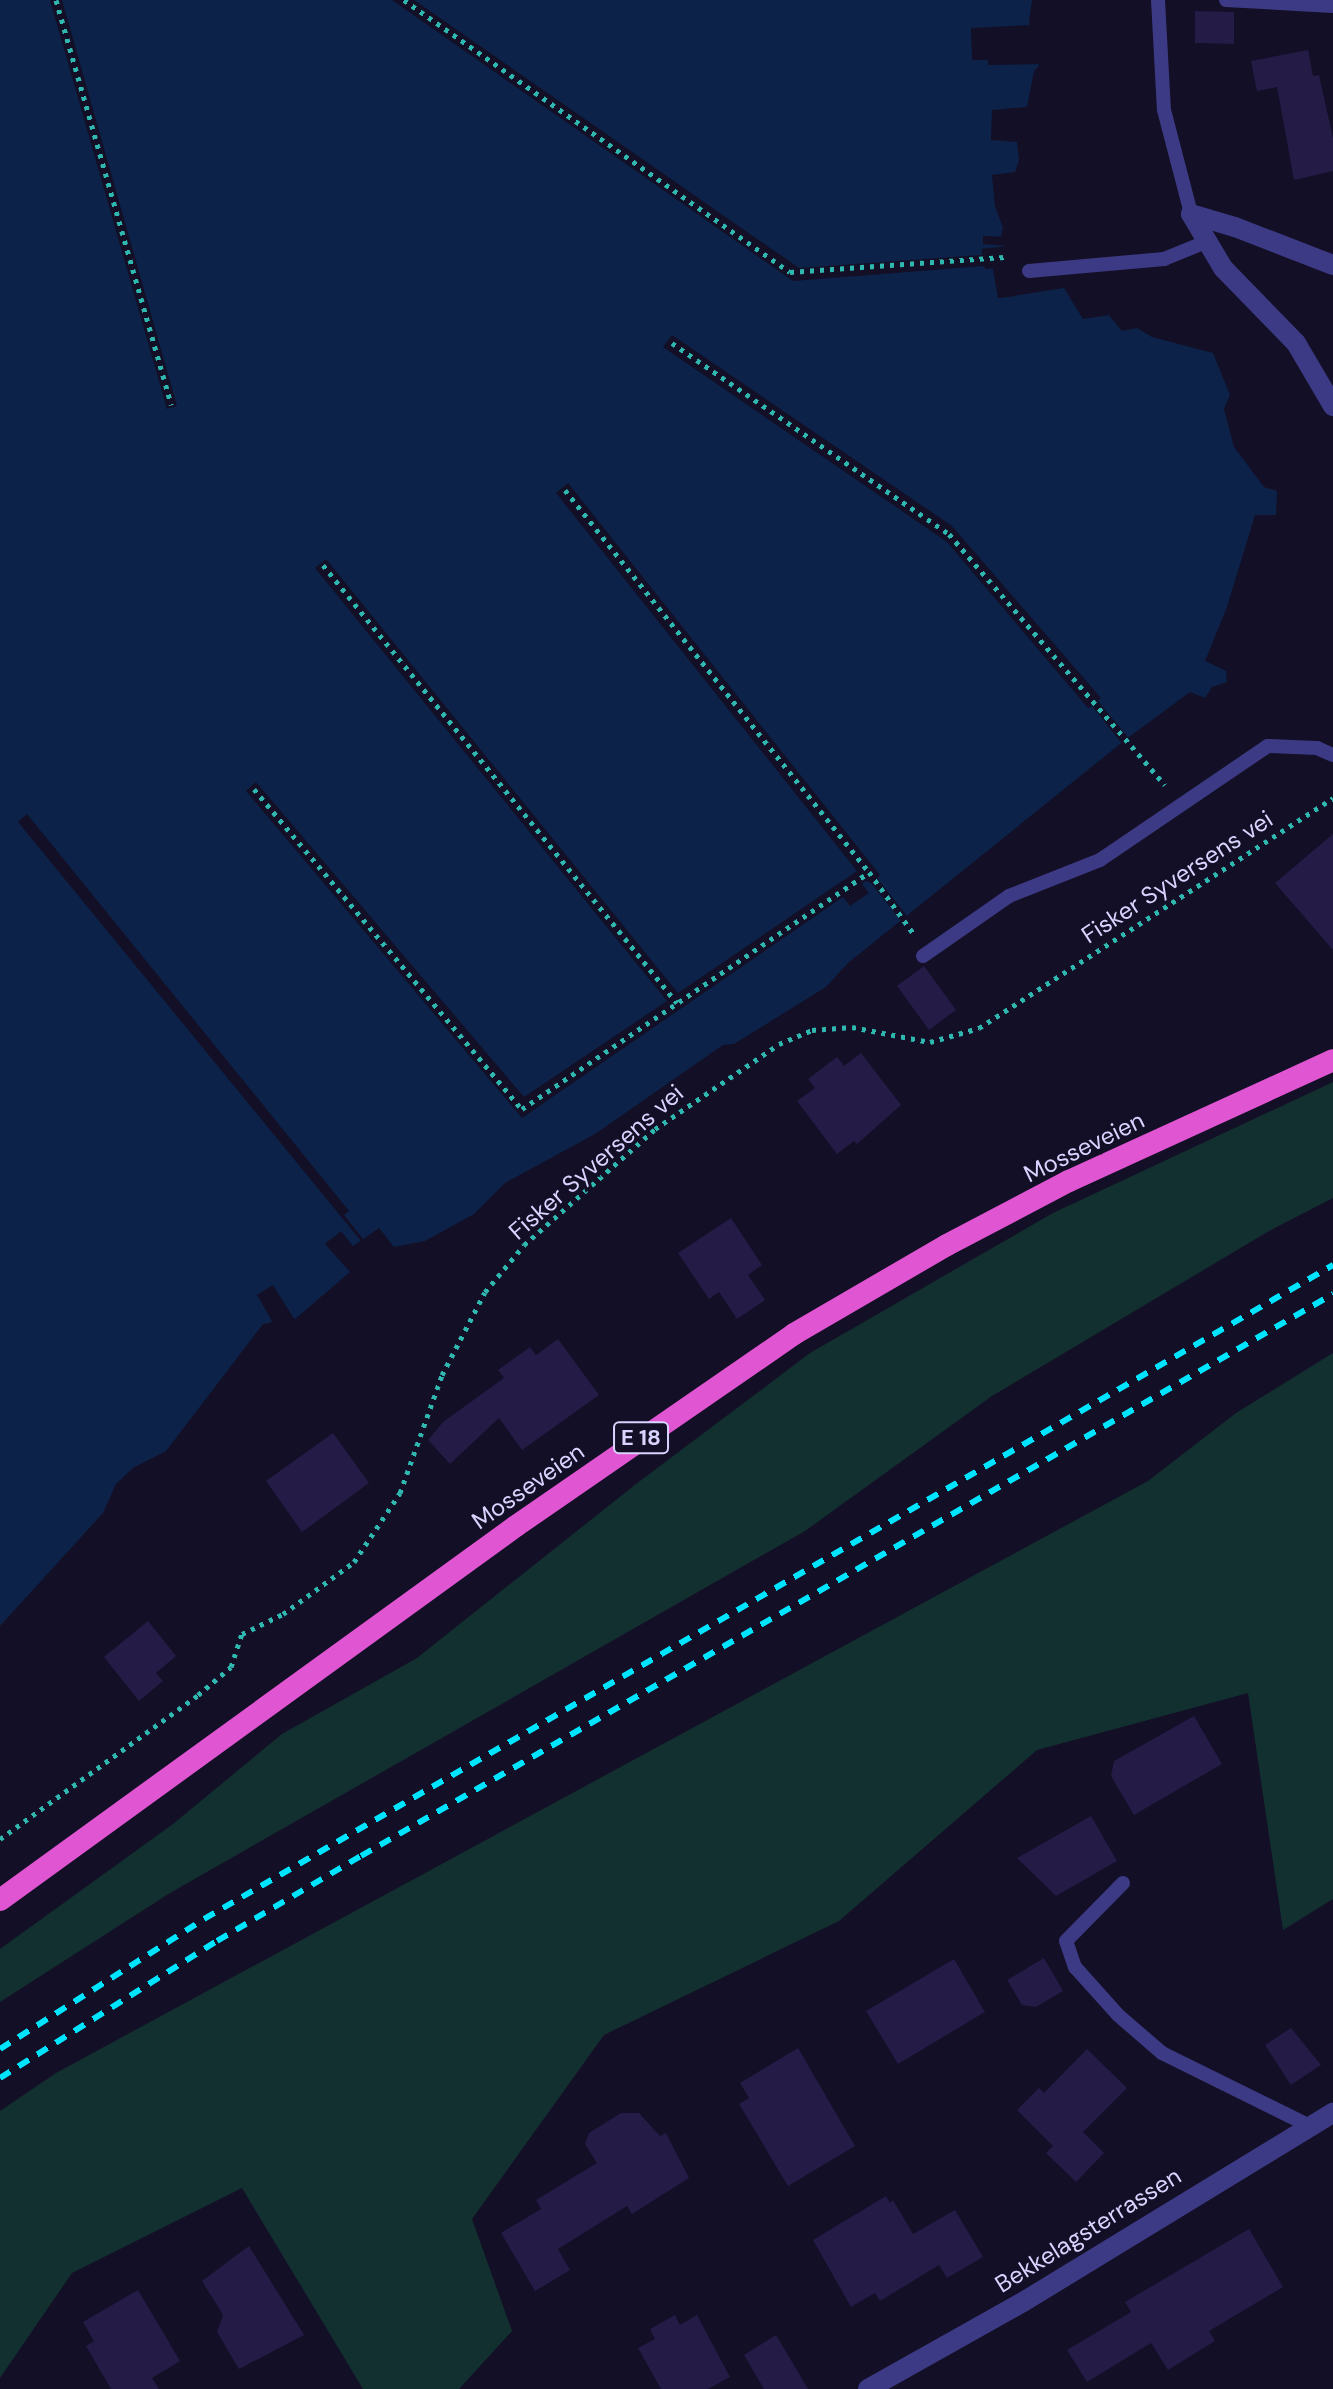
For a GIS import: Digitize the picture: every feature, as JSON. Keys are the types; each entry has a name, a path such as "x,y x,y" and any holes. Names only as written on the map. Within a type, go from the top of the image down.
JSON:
{"highway":[{"name":"Mosseveien","path":"0,1900 529,1517 794,1334 919,1260 1069,1181 1333,1060"}],"street":[{"path":"1191,214 1223,268 1246,296 1296,343 1333,406"},
{"path":"1191,214 1333,265"},
{"name":"Bekkelagsterrassen","path":"868,2389 1023,2302 1333,2113"}],"lane":[{"path":"1158,0 1164,110 1191,214"},
{"path":"1226,0 1333,6"},
{"path":"1029,271 1164,259 1208,241"},
{"path":"925,955 1009,896 1100,860 1268,746 1317,748 1333,755"},
{"path":"1123,1883 1066,1941 1075,1967 1118,2015 1162,2053 1310,2126"}],"path":[{"path":"56,0 171,405"},
{"path":"404,0 790,272 983,258"},
{"path":"672,343 949,534 1181,804"},
{"path":"565,490 869,872 925,955"},
{"path":"323,565 677,1003"},
{"path":"254,789 522,1109 869,872"},
{"name":"Fisker Syversens vei","path":"0,1839 198,1695 231,1667 242,1634 321,1589 369,1544 400,1493 442,1375 485,1292 524,1245 655,1129 779,1044 812,1030 852,1027 930,1042 979,1028 1333,798"}],"green space":[{"path":"1333,1082 1333,1198 1269,1231 992,1396 805,1531 170,1893 0,2002 0,1949 173,1824 282,1734 417,1658 636,1484 810,1353 1053,1213"},
{"path":"1333,1353 1333,1899 1283,1930 1248,1693 1037,1750 839,1921 604,2035 472,2219 512,2331 459,2389 363,2389 242,2188 72,2273 0,2378 0,2111 56,2073 1148,1481 1236,1413"}],"water":[{"path":"0,0 1032,0 1029,22 1039,66 1034,71 1027,107 992,110 991,140 1017,142 1019,160 1015,172 992,175 995,206 1003,228 1001,236 1008,247 982,249 985,269 993,268 999,298 1064,288 1083,319 1109,315 1122,331 1137,328 1152,337 1213,353 1230,395 1224,409 1234,447 1264,487 1277,491 1276,515 1255,515 1227,607 1205,661 1226,671 1227,682 1212,687 1205,698 1190,692 1125,740 848,963 826,987 734,1044 723,1045 595,1134 505,1183 474,1214 425,1241 394,1247 379,1228 353,1246 341,1231 325,1244 350,1272 295,1319 263,1324 166,1451 133,1468 116,1484 103,1513 0,1626"}],"pier":[{"path":"50,0 62,0 177,406 167,409"},
{"path":"392,0 414,0 799,268 982,255 982,249 1008,246 983,244 983,236 1007,237 1012,244 1010,250 987,253 988,265 997,267 1002,293 1014,292 1015,296 998,298 993,269 984,266 793,281"},
{"path":"1033,25 1041,64 988,65 988,60 972,60 971,28"},
{"path":"672,335 952,526 1101,698 1098,701 1131,741 1124,746 1092,706 1088,708 947,542 663,347"},
{"path":"568,483 880,875 877,878 907,916 901,921 871,883 866,881 862,884 869,893 850,906 843,897 522,1118 246,791 256,782 524,1097 667,1001 315,568 326,559 678,993 857,871 556,493"},
{"path":"27,814 349,1211 344,1215 363,1239 361,1241 18,822"},
{"path":"273,1285 296,1322 268,1325 272,1321 257,1295"}],"building":[{"path":"1195,11 1234,12 1234,44 1195,43"},
{"path":"1308,50 1313,76 1319,75 1333,138 1333,171 1294,180 1277,87 1257,91 1251,61"},
{"path":"1333,834 1333,950 1275,883"},
{"path":"924,966 956,1010 929,1030 897,986"},
{"path":"861,1053 901,1105 857,1144 854,1141 837,1154 797,1101 815,1088 808,1079 837,1057 844,1066"},
{"path":"731,1218 762,1265 748,1275 765,1300 737,1319 719,1292 709,1299 678,1253"},
{"path":"558,1339 599,1395 522,1450 499,1418 450,1464 428,1440 443,1422 504,1378 498,1370 530,1347 536,1355"},
{"path":"333,1433 369,1483 302,1532 266,1481"},
{"path":"148,1621 176,1656 156,1673 163,1681 139,1701 104,1657"},
{"path":"1194,1716 1222,1764 1134,1815 1111,1776 1114,1761"},
{"path":"1091,1816 1117,1861 1056,1896 1017,1858"},
{"path":"1044,1958 1063,1991 1036,2007 1022,2005 1007,1980"},
{"path":"954,1959 985,2012 898,2064 866,2011"},
{"path":"1291,2028 1321,2065 1291,2085 1265,2045"},
{"path":"798,2048 855,2146 788,2186 739,2104 749,2098 740,2083"},
{"path":"1087,2049 1127,2088 1083,2132 1104,2153 1076,2182 1046,2153 1053,2146 1017,2110 1039,2088 1044,2093"},
{"path":"621,2113 639,2113 660,2136 666,2133 689,2178 632,2214 627,2206 558,2249 570,2270 535,2291 501,2233 541,2209 536,2200 597,2163 585,2144 589,2133"},
{"path":"886,2196 890,2203 893,2200 913,2234 955,2210 983,2257 947,2278 939,2265 880,2301 875,2293 851,2307 813,2240"},
{"path":"1249,2229 1283,2287 1209,2331 1215,2341 1168,2370 1151,2343 1087,2382 1067,2350 1131,2312 1125,2302"},
{"path":"249,2246 304,2335 239,2369 217,2332 223,2315 202,2281"},
{"path":"138,2290 180,2361 152,2378 159,2389 111,2389 86,2346 94,2341 83,2322"},
{"path":"675,2315 680,2325 697,2315 730,2377 708,2389 661,2389 638,2348 655,2339 650,2329"},
{"path":"776,2335 808,2389 764,2389 744,2355"}],"railway":[{"path":"0,2049 204,1919 1333,1265"},
{"path":"0,2078 217,1941 361,1856 1333,1294"}]}
